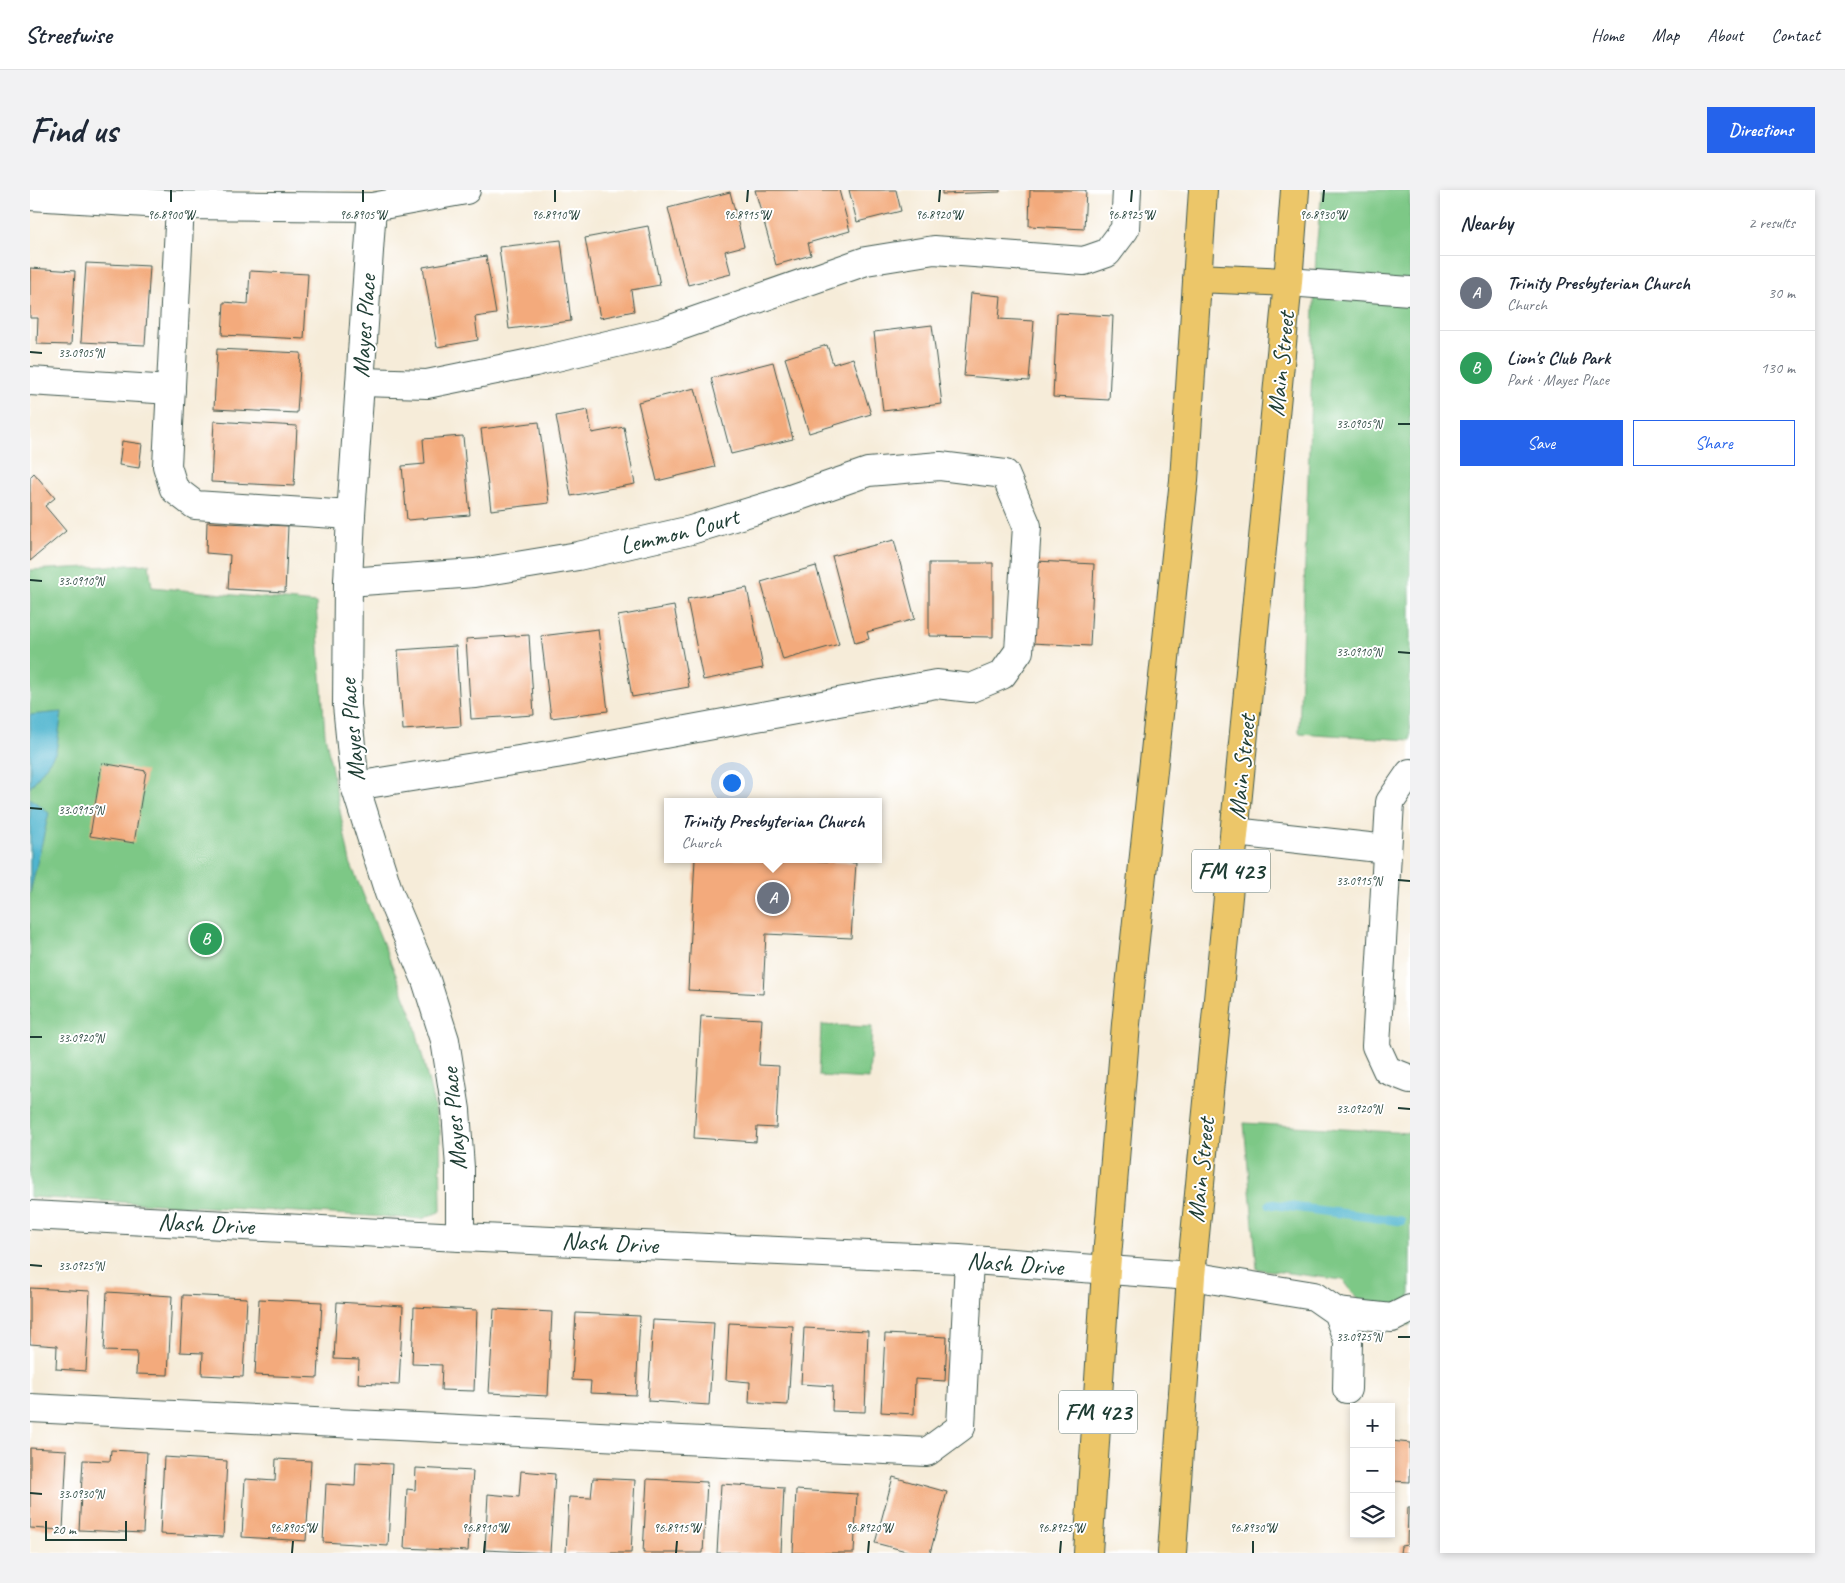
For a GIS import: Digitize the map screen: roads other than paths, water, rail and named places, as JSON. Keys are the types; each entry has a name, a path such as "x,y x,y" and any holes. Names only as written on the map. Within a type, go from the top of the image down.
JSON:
{"main road":[{"name":"FM 423","path":"1088,1553 1106,1270 1126,1024 1184,480 1203,190"},
{"name":"Main Street","path":"1172,1553 1191,1276 1288,282 1295,190"},
{"path":"1197,278 1288,282"}],"street":[{"path":"30,196 180,205 372,207 466,190"},
{"path":"361,382 427,384 535,362 663,332 866,261 934,250 1084,261 1107,253 1125,229 1127,190"},
{"path":"180,205 168,466 174,489 195,505 351,515"},
{"name":"Mayes Place","path":"372,207 351,515 348,582 347,705 355,786 389,893 426,980 445,1040 456,1110 460,1168 460,1237"},
{"path":"1288,282 1410,291"},
{"path":"30,381 172,390"},
{"name":"Lemmon Court","path":"348,582 475,572 578,556 691,530 779,503 868,472 940,466 1005,474 1027,526 1019,651 1002,675 971,688 936,684 556,754 355,786"},
{"path":"1410,773 1390,802 1376,1046 1387,1070 1410,1079"},
{"path":"1235,832 1388,849"},
{"name":"Nash Drive","path":"30,1215 969,1260 1191,1276 1314,1296 1337,1312"},
{"path":"30,1408 927,1452 961,1427 969,1260"},
{"path":"1347,1389 1348,1341 1337,1312 1392,1318 1410,1308"}],"water":[{"path":"62,712 56,752 30,788 30,715"},
{"path":"30,798 49,813 30,893"}],"waterway":[{"path":"1270,1204 1401,1221"}],"place":[{"name":"Trinity Presbyterian Church","path":"773,898"},
{"name":"Lion's Club Park","path":"206,939"}]}
